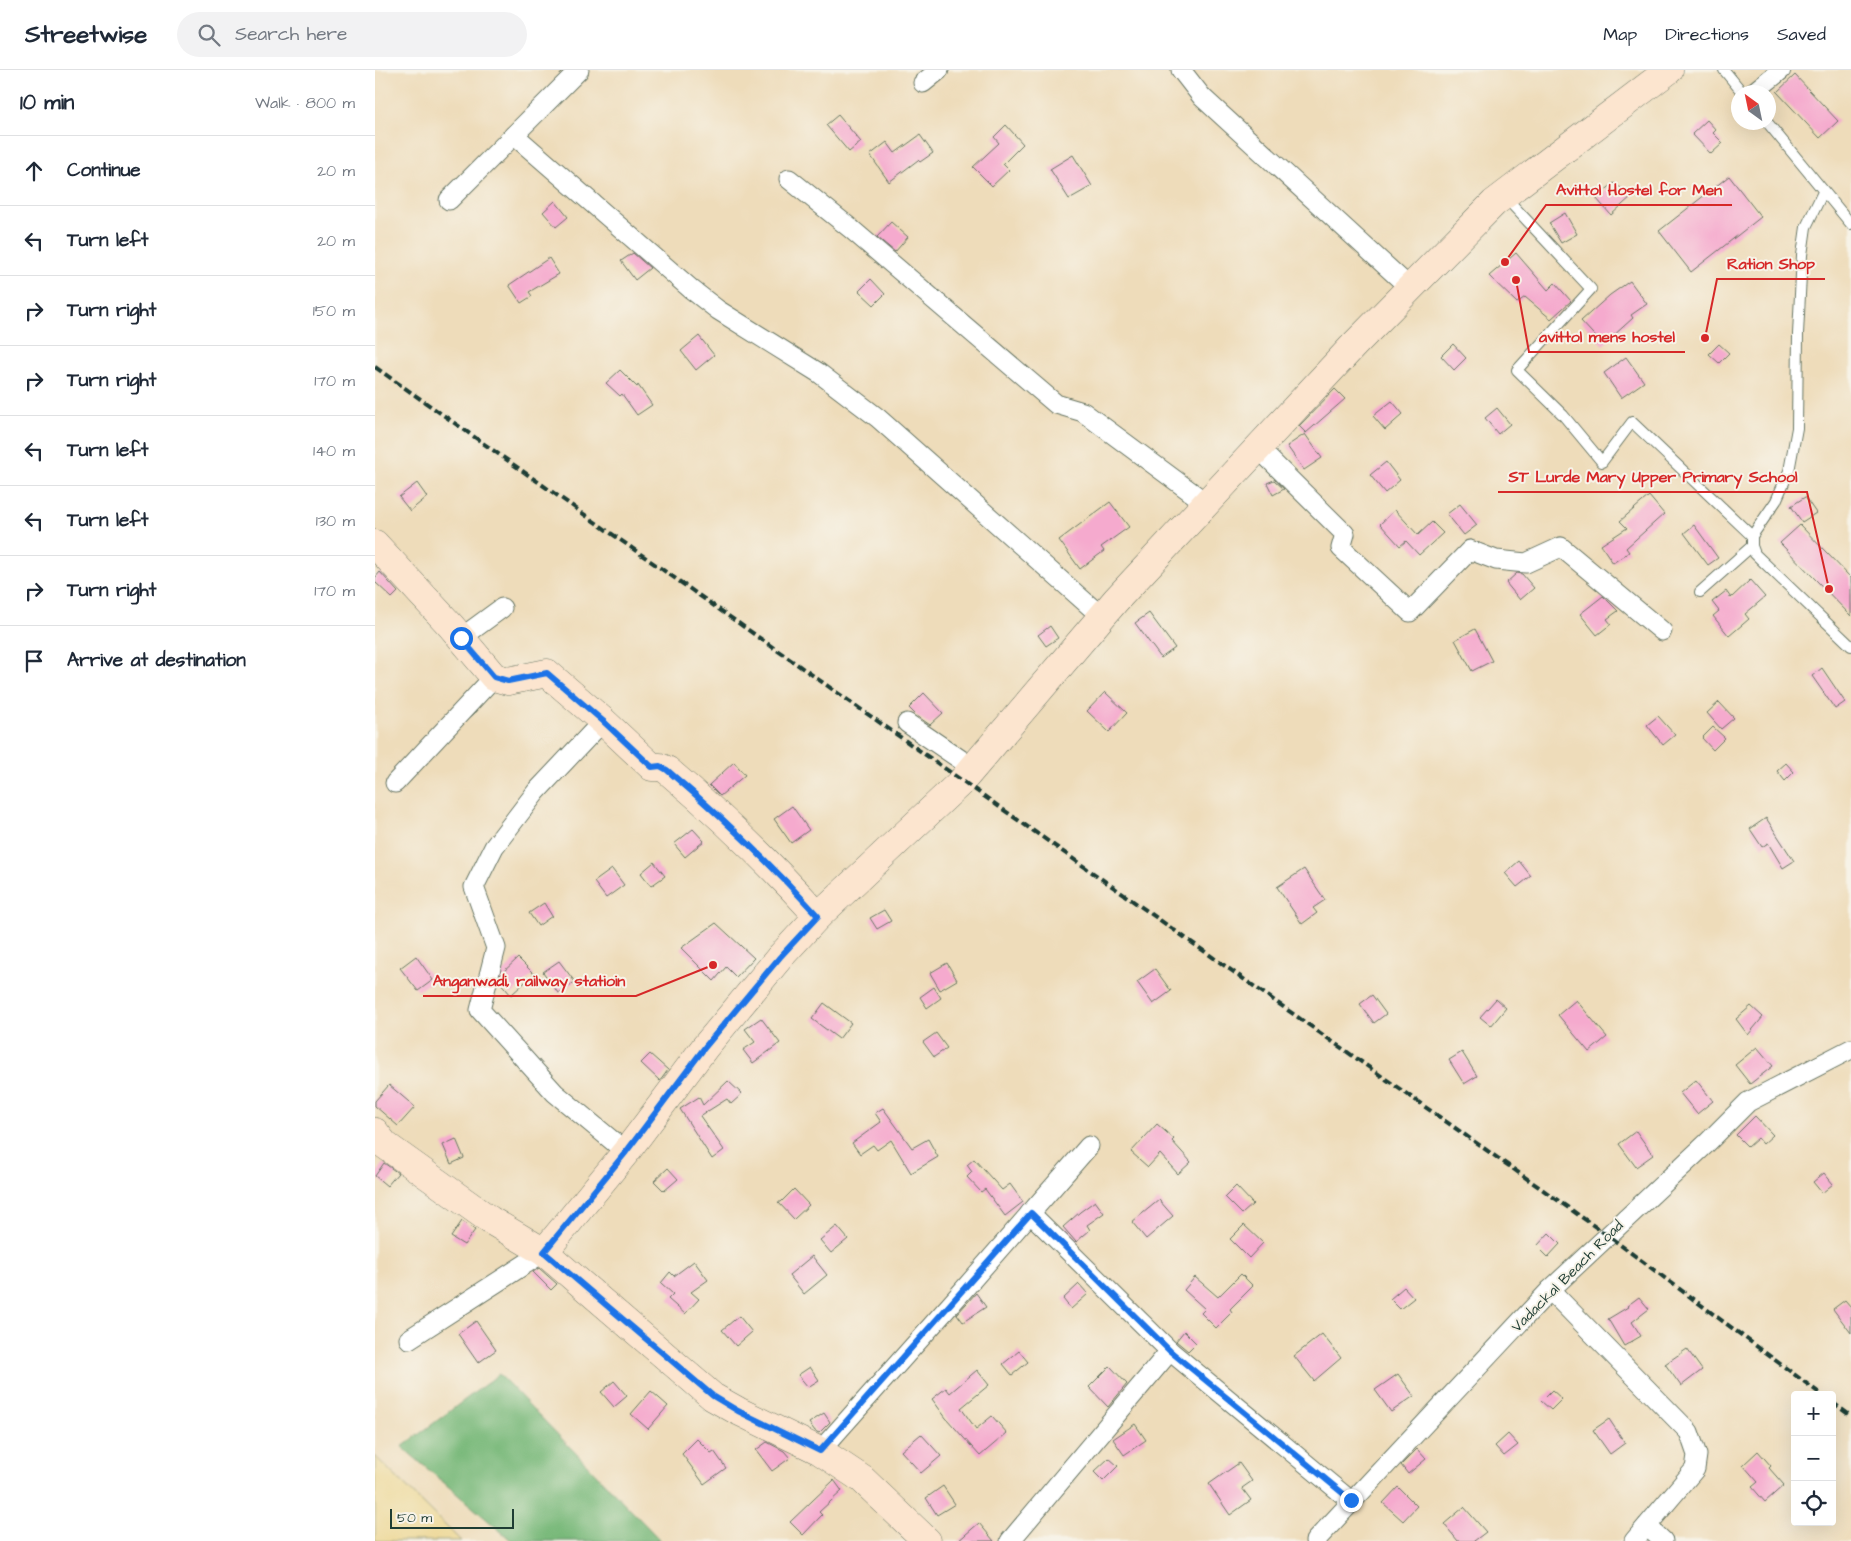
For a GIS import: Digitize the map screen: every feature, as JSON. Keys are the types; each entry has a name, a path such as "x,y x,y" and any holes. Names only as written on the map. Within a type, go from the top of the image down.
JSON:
{"main road":[{"path":"544,1252 626,1152 705,1047 780,957 818,916 961,782 1102,616 1257,447 1494,203 1669,70"},
{"path":"375,544 494,677 508,681 547,673 603,721 652,767 660,766 667,770 713,809 785,880 818,916"},
{"path":"375,1132 385,1145 490,1220 544,1252 713,1396 738,1411 820,1451 862,1479 927,1541"}],"street":[{"path":"449,200 579,70"},
{"path":"923,83 939,70"},
{"path":"1181,70 1202,97 1410,288"},
{"path":"1763,85 1781,70"},
{"path":"514,135 704,300 819,373 878,418 1102,616"},
{"path":"789,179 850,228 1055,404 1083,412 1206,503"},
{"path":"1257,447 1345,534 1341,548 1410,612 1470,550 1496,560 1526,563 1561,547 1662,631"},
{"path":"461,638 501,608"},
{"path":"395,783 494,677"},
{"path":"603,721 536,792 494,848 474,887 496,948 480,1010 555,1093 626,1152"},
{"path":"907,723 973,768"},
{"name":"Vadackal Beach Road","path":"1315,1541 1351,1500 1550,1290 1706,1144 1748,1102 1851,1049"},
{"path":"820,1451 1089,1146"},
{"path":"1031,1213 1170,1351 1351,1500"},
{"path":"409,1339 544,1252"},
{"path":"1550,1290 1689,1432 1697,1455 1695,1469 1635,1541"},
{"path":"1010,1541 1170,1351"},
{"path":"1647,1526 1663,1541"}],"lane":[{"path":"1724,70 1736,85"},
{"path":"1773,130 1851,224"},
{"path":"1700,592 1752,541 1776,501 1789,471 1797,428 1798,334 1802,255 1806,226 1823,192"},
{"path":"1504,196 1591,289 1517,370 1563,415 1602,462 1633,422 1752,541 1755,554 1851,646"}],"green space":[{"path":"499,1374 661,1541 512,1541 402,1447"}],"sand":[{"path":"375,1456 461,1541 375,1541"}],"building":[{"path":"1795,75 1838,121 1820,138 1777,92"},
{"path":"838,115 861,142 849,152 826,125"},
{"path":"1707,120 1716,130 1713,133 1723,143 1711,154 1692,134"},
{"path":"1006,125 1023,144 1003,164 1009,170 992,186 973,167 999,143 994,137"},
{"path":"920,135 933,153 920,162 918,160 889,182 870,155 887,142 895,153"},
{"path":"1073,155 1092,186 1069,199 1050,169"},
{"path":"1729,176 1761,217 1691,272 1659,231"},
{"path":"1614,183 1632,196 1611,215 1596,198"},
{"path":"555,201 568,217 556,227 543,212"},
{"path":"1565,213 1577,234 1561,243 1549,223"},
{"path":"891,222 908,237 895,252 877,237"},
{"path":"633,253 650,268 635,280 621,261"},
{"path":"1516,253 1548,290 1555,283 1571,301 1551,319 1525,297 1517,303 1489,276"},
{"path":"549,258 559,274 529,292 532,296 521,303 509,285"},
{"path":"871,279 885,294 874,305 859,291"},
{"path":"1630,281 1647,304 1631,315 1633,318 1603,345 1581,321 1610,295"},
{"path":"699,336 714,355 696,370 681,351"},
{"path":"1453,344 1466,358 1454,370 1441,356"},
{"path":"1719,344 1729,353 1719,363 1709,354"},
{"path":"1626,357 1644,382 1621,398 1604,373"},
{"path":"620,370 637,387 638,385 652,405 637,415 622,394 620,396 606,383"},
{"path":"1335,389 1345,399 1306,433 1299,426"},
{"path":"1392,401 1403,414 1385,430 1373,416"},
{"path":"1497,408 1510,424 1498,434 1485,418"},
{"path":"1305,434 1322,458 1304,470 1287,446"},
{"path":"1386,462 1400,480 1385,493 1370,475"},
{"path":"1274,480 1284,489 1273,495 1267,483"},
{"path":"417,483 427,497 410,511 399,497"},
{"path":"1649,496 1664,514 1626,548 1629,552 1613,563 1601,545 1627,528 1620,521"},
{"path":"1805,497 1816,513 1802,522 1791,506"},
{"path":"1110,502 1129,527 1101,547 1104,551 1080,569 1059,540"},
{"path":"1460,504 1477,525 1464,535 1447,514"},
{"path":"1395,510 1418,535 1432,522 1443,533 1419,555 1406,541 1400,546 1380,524"},
{"path":"1694,525 1718,558 1708,565 1684,533"},
{"path":"1800,525 1851,578 1851,616 1780,543"},
{"path":"380,572 398,592 392,598 375,582 375,578"},
{"path":"1517,573 1522,574 1534,588 1520,600 1506,583"},
{"path":"1750,580 1765,597 1745,614 1749,619 1729,636 1713,616 1719,611 1712,602 1726,591 1731,598"},
{"path":"1603,596 1618,611 1607,619 1611,624 1597,635 1580,614"},
{"path":"1149,613 1175,648 1161,658 1135,623"},
{"path":"1050,626 1058,638 1046,646 1038,635"},
{"path":"1475,629 1492,661 1472,671 1455,640"},
{"path":"1822,668 1845,702 1835,709 1812,676"},
{"path":"1105,692 1127,713 1109,732 1087,711"},
{"path":"924,693 943,713 930,725 909,708"},
{"path":"1719,702 1734,718 1721,729 1707,713"},
{"path":"1658,716 1675,735 1663,745 1647,725"},
{"path":"1713,727 1725,738 1713,750 1702,738"},
{"path":"734,762 745,775 720,796 709,785"},
{"path":"1786,763 1794,772 1785,781 1777,771"},
{"path":"792,806 809,830 791,843 774,819"},
{"path":"1766,818 1794,861 1783,868 1768,843 1762,847 1750,829"},
{"path":"693,829 704,841 685,857 674,844"},
{"path":"1519,861 1531,876 1517,887 1505,873"},
{"path":"654,862 665,876 651,886 641,873"},
{"path":"612,869 624,885 606,898 594,882"},
{"path":"1304,869 1325,900 1313,908 1317,913 1302,924 1277,887"},
{"path":"544,903 552,916 538,926 529,913"},
{"path":"884,910 891,921 877,929 870,918"},
{"path":"716,923 754,958 736,977 726,967 714,981 681,948"},
{"path":"416,956 433,980 418,991 400,968"},
{"path":"518,958 534,974 511,995 499,981 501,974"},
{"path":"559,961 575,982 558,993 543,972"},
{"path":"947,963 957,980 940,990 930,973"},
{"path":"1155,969 1171,991 1153,1004 1137,982"},
{"path":"934,987 941,998 927,1008 920,997"},
{"path":"1372,995 1386,1014 1374,1023 1360,1004"},
{"path":"1496,999 1506,1008 1491,1026 1480,1017"},
{"path":"1576,1000 1607,1037 1589,1052 1558,1015"},
{"path":"824,1003 851,1023 839,1039 812,1019"},
{"path":"1751,1006 1763,1017 1748,1035 1736,1019"},
{"path":"761,1018 780,1043 753,1063 743,1050 755,1042 745,1029"},
{"path":"936,1033 947,1048 934,1057 923,1042"},
{"path":"1757,1047 1773,1066 1750,1084 1735,1065"},
{"path":"1462,1052 1477,1076 1464,1084 1449,1060"},
{"path":"650,1054 668,1070 660,1081 641,1063"},
{"path":"1696,1080 1713,1101 1697,1114 1680,1093"},
{"path":"728,1081 742,1094 731,1104 727,1099 700,1116 724,1150 712,1159 680,1109 699,1097 703,1105"},
{"path":"389,1085 415,1107 398,1126 375,1106 375,1101"},
{"path":"883,1108 912,1148 928,1139 938,1157 911,1173 891,1140 877,1150 873,1145 860,1154 852,1143 881,1122 875,1113"},
{"path":"1755,1116 1773,1135 1763,1144 1758,1138 1748,1147 1736,1135"},
{"path":"1157,1124 1174,1139 1172,1141 1191,1162 1178,1174 1160,1154 1148,1167 1131,1152"},
{"path":"1636,1131 1653,1155 1636,1167 1619,1144"},
{"path":"456,1139 464,1158 451,1164 443,1145"},
{"path":"974,1159 1002,1190 1010,1184 1023,1202 1005,1216 985,1189 981,1192 967,1177 972,1172 967,1165"},
{"path":"384,1163 398,1173 387,1186 375,1176"},
{"path":"668,1168 678,1179 664,1191 654,1181"},
{"path":"1824,1173 1833,1184 1822,1193 1813,1182"},
{"path":"1236,1186 1253,1204 1242,1214 1225,1197"},
{"path":"794,1189 809,1205 794,1219 778,1202 781,1202"},
{"path":"1159,1200 1173,1216 1146,1239 1132,1222"},
{"path":"1095,1201 1104,1213 1087,1225 1090,1230 1076,1242 1063,1227"},
{"path":"462,1221 475,1230 464,1245 451,1237"},
{"path":"1244,1225 1263,1243 1249,1258 1230,1239"},
{"path":"837,1226 848,1239 831,1253 820,1240"},
{"path":"1549,1233 1560,1244 1548,1257 1537,1246"},
{"path":"812,1256 827,1275 804,1294 789,1275"},
{"path":"694,1261 708,1280 691,1292 699,1299 685,1314 668,1299 673,1294 661,1283 670,1272 674,1276"},
{"path":"539,1268 557,1284 551,1290 533,1272"},
{"path":"1241,1274 1253,1286 1230,1309 1232,1312 1216,1328 1201,1313 1205,1309 1184,1290 1195,1277 1218,1297"},
{"path":"1079,1284 1088,1294 1071,1309 1063,1299"},
{"path":"1404,1287 1414,1298 1400,1309 1390,1299"},
{"path":"976,1293 986,1307 963,1322 957,1314"},
{"path":"1639,1297 1649,1309 1632,1322 1641,1336 1624,1346 1608,1319 1628,1307"},
{"path":"1845,1300 1851,1307 1851,1333 1833,1309"},
{"path":"739,1316 752,1332 736,1346 722,1330"},
{"path":"476,1321 496,1350 478,1363 458,1334"},
{"path":"1184,1331 1196,1343 1188,1351 1176,1341"},
{"path":"1322,1334 1341,1358 1314,1381 1294,1356"},
{"path":"1687,1349 1702,1370 1681,1386 1665,1364"},
{"path":"1019,1351 1028,1362 1012,1375 1003,1364"},
{"path":"1110,1366 1127,1384 1108,1407 1089,1387"},
{"path":"810,1367 819,1380 808,1387 798,1375"},
{"path":"977,1370 989,1385 961,1408 976,1429 992,1416 1007,1433 980,1456 946,1418 932,1399 946,1388 950,1393"},
{"path":"1398,1374 1414,1396 1391,1412 1375,1390"},
{"path":"614,1381 627,1396 614,1407 601,1392"},
{"path":"1552,1390 1562,1399 1551,1410 1541,1401"},
{"path":"651,1391 668,1406 648,1429 631,1414"},
{"path":"824,1413 830,1422 819,1433 809,1423"},
{"path":"1609,1419 1625,1443 1610,1454 1593,1430"},
{"path":"1135,1424 1146,1440 1124,1455 1113,1439"},
{"path":"921,1434 941,1456 921,1473 901,1451"},
{"path":"1508,1434 1518,1445 1504,1456 1495,1446"},
{"path":"697,1439 711,1453 714,1451 726,1468 704,1484 682,1454"},
{"path":"767,1442 784,1451 790,1458 772,1471 756,1450"},
{"path":"1417,1449 1426,1459 1408,1474 1401,1465"},
{"path":"1758,1451 1771,1466 1769,1468 1784,1485 1765,1502 1752,1487 1758,1482 1743,1465"},
{"path":"1109,1458 1118,1466 1103,1481 1094,1472"},
{"path":"1239,1463 1252,1481 1242,1488 1251,1500 1230,1515 1209,1484"},
{"path":"834,1480 842,1491 819,1512 822,1515 803,1535 790,1522"},
{"path":"943,1486 955,1504 937,1515 926,1498"},
{"path":"1398,1487 1417,1506 1403,1521 1383,1503"},
{"path":"1464,1507 1486,1532 1474,1541 1458,1541 1444,1524"},
{"path":"979,1523 994,1541 958,1541"}],"railway":[{"path":"375,367 1607,1235 1817,1391"},
{"path":"1836,1405 1851,1416"}],"place":[{"name":"Avittol Hostel for Men","path":"1505,262"},
{"name":"avittol mens hostel","path":"1516,280"},
{"name":"Ration Shop","path":"1705,338"},
{"name":"ST Lurde Mary Upper Primary School","path":"1829,589"},
{"name":"Anganwadi, railway statioin","path":"713,965"}],"route":[{"path":"461,638 494,677 508,681 547,673 603,721 652,767 660,766 667,770 713,809 785,880 818,916 780,957 705,1047 626,1152 544,1252 713,1396 738,1411 820,1451 1031,1213 1170,1351 1351,1500"}]}
